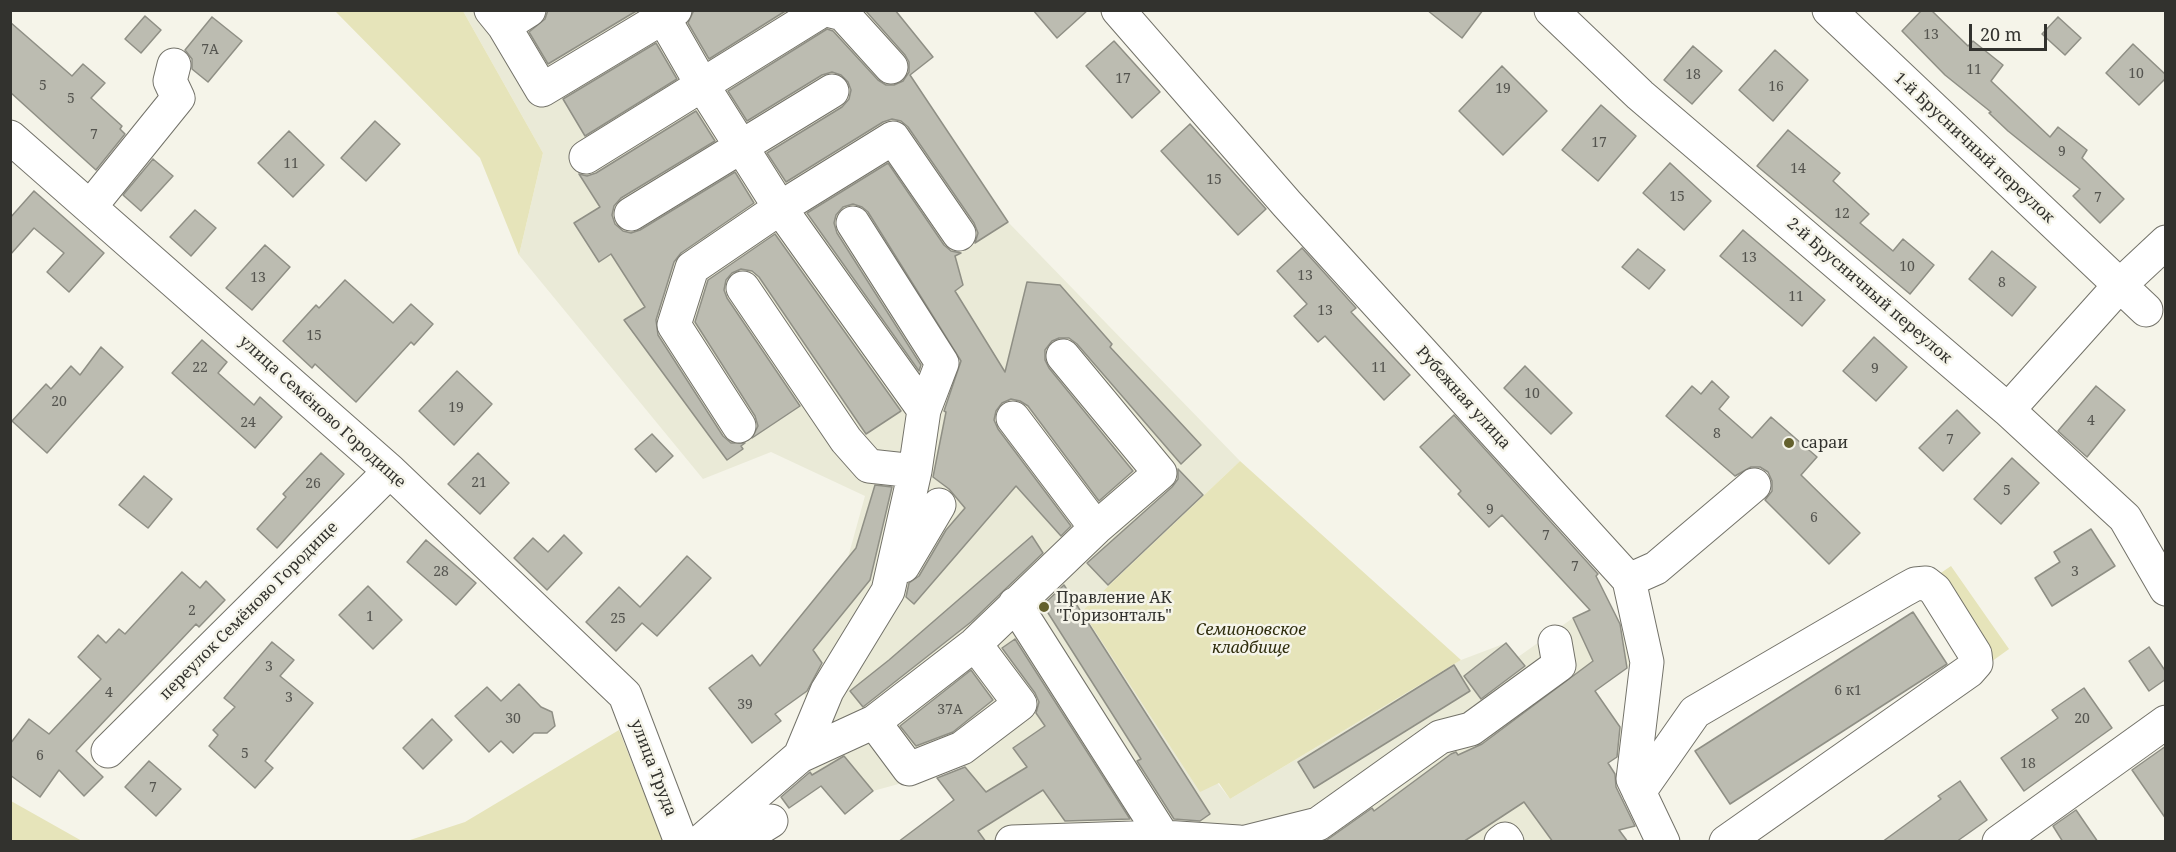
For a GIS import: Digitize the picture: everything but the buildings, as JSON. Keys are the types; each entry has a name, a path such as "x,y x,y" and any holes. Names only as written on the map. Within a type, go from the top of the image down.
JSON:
{"street":[{"path":"586,158 701,83 825,10 843,14 891,67"},
{"name":"Рубежная улица","path":"1118,10 1287,204 1629,580 1647,662 1633,780 1663,842"},
{"name":"2-й Брусничный переулок","path":"1551,10 1640,95 2008,410 2125,518 2163,576"},
{"name":"1-й Брусничный переулок","path":"1829,10 2146,310"},
{"path":"508,16 542,90 666,12 701,83 780,208 924,410"},
{"path":"90,207 178,98 170,81 174,65"},
{"path":"631,214 832,91"},
{"name":"улица Семёново Городище","path":"10,137 390,471 625,695"},
{"path":"739,426 674,325 692,268 780,208 893,138 959,234"},
{"path":"853,223 942,363 924,410 915,471 888,591"},
{"path":"2008,410 2120,285 2166,242"},
{"path":"743,288 846,440 869,466 915,471"},
{"path":"700,842 800,756 874,722 975,644 1096,528 1160,473 1063,357"},
{"path":"1013,418 1096,528"},
{"name":"переулок Семёново Городище","path":"108,751 390,471"},
{"path":"1629,580 1656,568 1754,485"},
{"path":"800,756 827,691 939,506"},
{"path":"1639,792 1695,712 1915,584 1926,583 1935,590 1975,654 1976,663 1969,671 1726,842"},
{"path":"1015,604 1163,837"},
{"path":"1246,842 1323,833 1440,737 1471,729 1559,664 1555,642"},
{"path":"874,722 909,769 962,748 1020,704 975,644"},
{"name":"улица Труда","path":"625,695 681,842"},
{"path":"1999,842 2166,722"},
{"path":"737,842 771,821"},
{"path":"1012,842 1163,837 1239,842"},
{"path":"1501,842 1505,839 1507,842"}],"shaded area":[{"path":"463,11 895,11 933,57 910,75 1008,222 1240,461 1082,611 1230,799 1461,660 1506,643 1518,657 1573,618 1608,601 1637,661 1595,691 1633,744 1584,781 1628,841 984,841 962,809 986,792 964,766 873,791 845,814 791,749 809,709 804,693 772,651 847,561 865,496 771,452 703,479 519,255 543,153"}],"green space":[{"path":"335,11 463,11 543,153 519,255 480,158"},
{"name":"Семионовское кладбище","path":"1240,461 1461,660 1230,799 1219,783 1200,792 1082,611"},
{"path":"1951,566 2009,649 1991,662 1932,579"},
{"path":"619,730 663,841 407,841 465,822"},
{"path":"11,801 82,841 11,841"}],"place":[{"name":"сараи","path":"1789,443"},
{"name":"Правление АК \"Горизонталь\"","path":"1044,607"}]}
